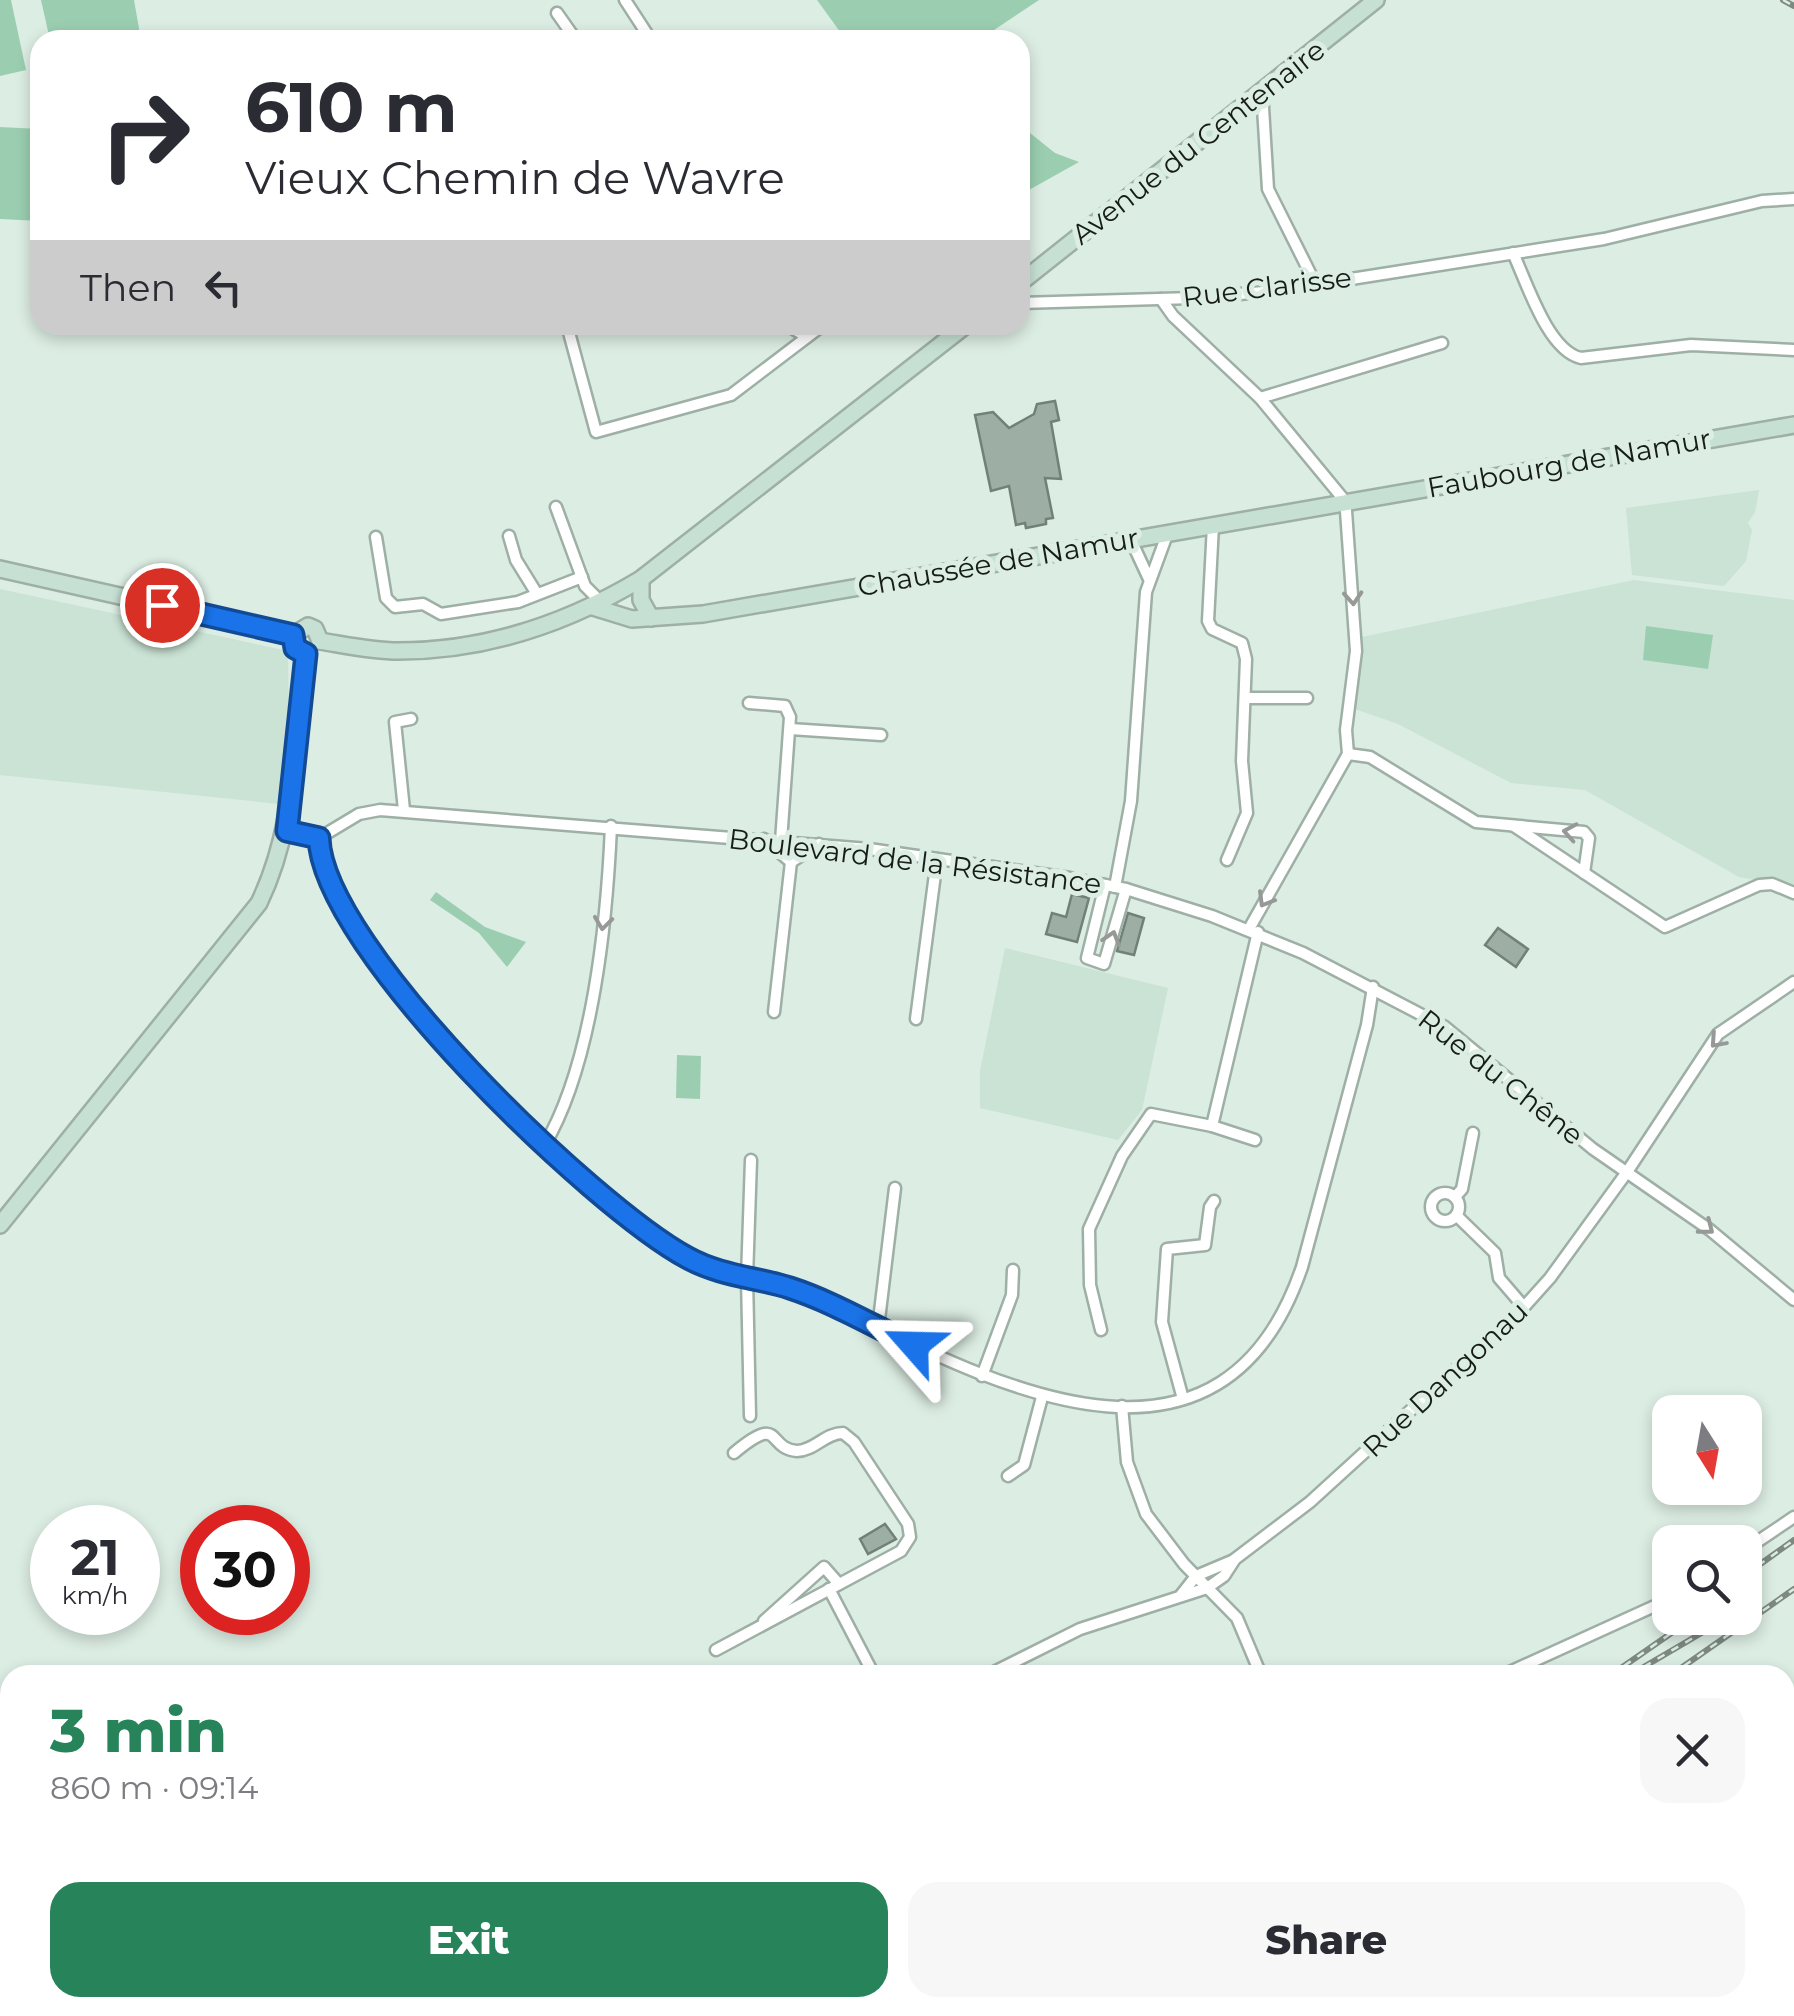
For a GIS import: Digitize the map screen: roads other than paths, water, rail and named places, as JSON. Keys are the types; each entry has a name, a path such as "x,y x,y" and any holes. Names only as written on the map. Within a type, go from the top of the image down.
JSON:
{"street":[{"path":"625,0 644,30"},
{"name":"Avenue du Centenaire","path":"1030,275 1376,0"},
{"path":"557,13 569,30"},
{"path":"1262,91 1268,189 1315,284"},
{"name":"Rue Clarisse","path":"1030,303 1238,295 1604,239 1762,201 1794,200"},
{"path":"1513,253 1554,340 1569,355 1580,358 1691,345 1794,350"},
{"path":"1161,299 1173,316 1260,398 1345,501 1356,642 1346,730 1348,754 1254,931 1212,1126"},
{"path":"571,335 596,432 730,395 810,335"},
{"path":"320,641 394,652 461,647 516,637 601,602 641,579 953,335"},
{"path":"1260,398 1442,343"},
{"name":"Faubourg de Namur","path":"1345,501 1794,426"},
{"name":"Chaussée de Namur","path":"601,602 632,619 708,613 1345,501"},
{"path":"556,507 582,578 601,602"},
{"path":"1213,525 1208,621 1212,629 1235,638 1246,648 1242,761 1247,813 1227,860"},
{"path":"1116,887 1087,958 1104,964 1131,800 1149,579 1168,532"},
{"path":"509,536 516,560 538,594"},
{"path":"376,537 386,598 395,607 423,604 441,614 518,602 582,578"},
{"path":"1130,538 1149,579"},
{"path":"0,569 293,635 308,626 319,634 320,641 318,648 306,654"},
{"path":"641,579 641,600 651,618"},
{"path":"293,635 295,648 306,654"},
{"path":"0,1225 260,903 287,831 306,654"},
{"path":"1245,698 1307,698"},
{"path":"749,703 785,706 790,728 782,840"},
{"path":"404,810 395,722 412,719"},
{"path":"790,728 881,735"},
{"path":"1348,754 1370,757 1476,822 1584,832 1589,838 1584,873"},
{"name":"Boulevard de la Résistance","path":"319,838 359,814 404,810 782,840 938,859 1116,887 1254,931 1373,987"},
{"path":"544,1146 566,1096 591,998 606,902 611,826"},
{"path":"1514,826 1665,926 1759,884 1772,884 1794,893"},
{"path":"287,831 319,838 319,858 328,878 376,959 425,1020 544,1146 612,1205 668,1246 711,1270 807,1294 982,1376 1042,1397 1122,1406 1183,1399 1212,1386 1241,1366 1272,1330 1302,1267 1373,987"},
{"path":"764,840 791,862"},
{"path":"791,862 820,844"},
{"path":"916,1019 938,859"},
{"path":"774,1012 791,862"},
{"name":"Rue Dangonau","path":"1196,1576 1235,1560 1310,1502 1524,1307 1550,1278 1627,1172 1718,1034 1794,982"},
{"name":"Rue du Chêne","path":"1373,987 1445,1027 1593,1149 1710,1230 1794,1300"},
{"path":"1101,1330 1090,1285 1088,1229 1122,1156 1151,1114 1212,1126 1254,1140"},
{"path":"1472,1133 1462,1189 1455,1197 1456,1216 1495,1253 1499,1278 1524,1307"},
{"path":"750,1416 747,1278 751,1160"},
{"path":"878,1328 895,1188"},
{"path":"1455,1197 1443,1193 1435,1197 1432,1206 1439,1219 1456,1216"},
{"path":"1183,1399 1162,1322 1167,1249 1205,1245 1214,1201"},
{"path":"982,1376 1012,1296 1013,1270"},
{"path":"1008,1476 1024,1465 1042,1397"},
{"path":"1122,1406 1123,1442 1134,1485 1152,1523 1237,1618 1257,1665"},
{"path":"716,1650 901,1551 910,1536 908,1524 854,1442 836,1433 795,1451 778,1438 759,1434 734,1454"},
{"path":"1762,1539 1794,1517"},
{"name":"Rue Dangonau","path":"1207,1588 1224,1576 1235,1560"},
{"path":"763,1624 765,1617 824,1567 869,1665"},
{"path":"1181,1596 1196,1576"},
{"path":"1008,1665 1080,1629 1207,1588"},
{"path":"1525,1665 1652,1607"}],"railway":[{"path":"1783,0 1794,6"},
{"path":"1762,1563 1794,1540"},
{"path":"1685,1665 1794,1589"},
{"path":"1625,1665 1669,1635"},
{"path":"1647,1665 1698,1635"}]}
